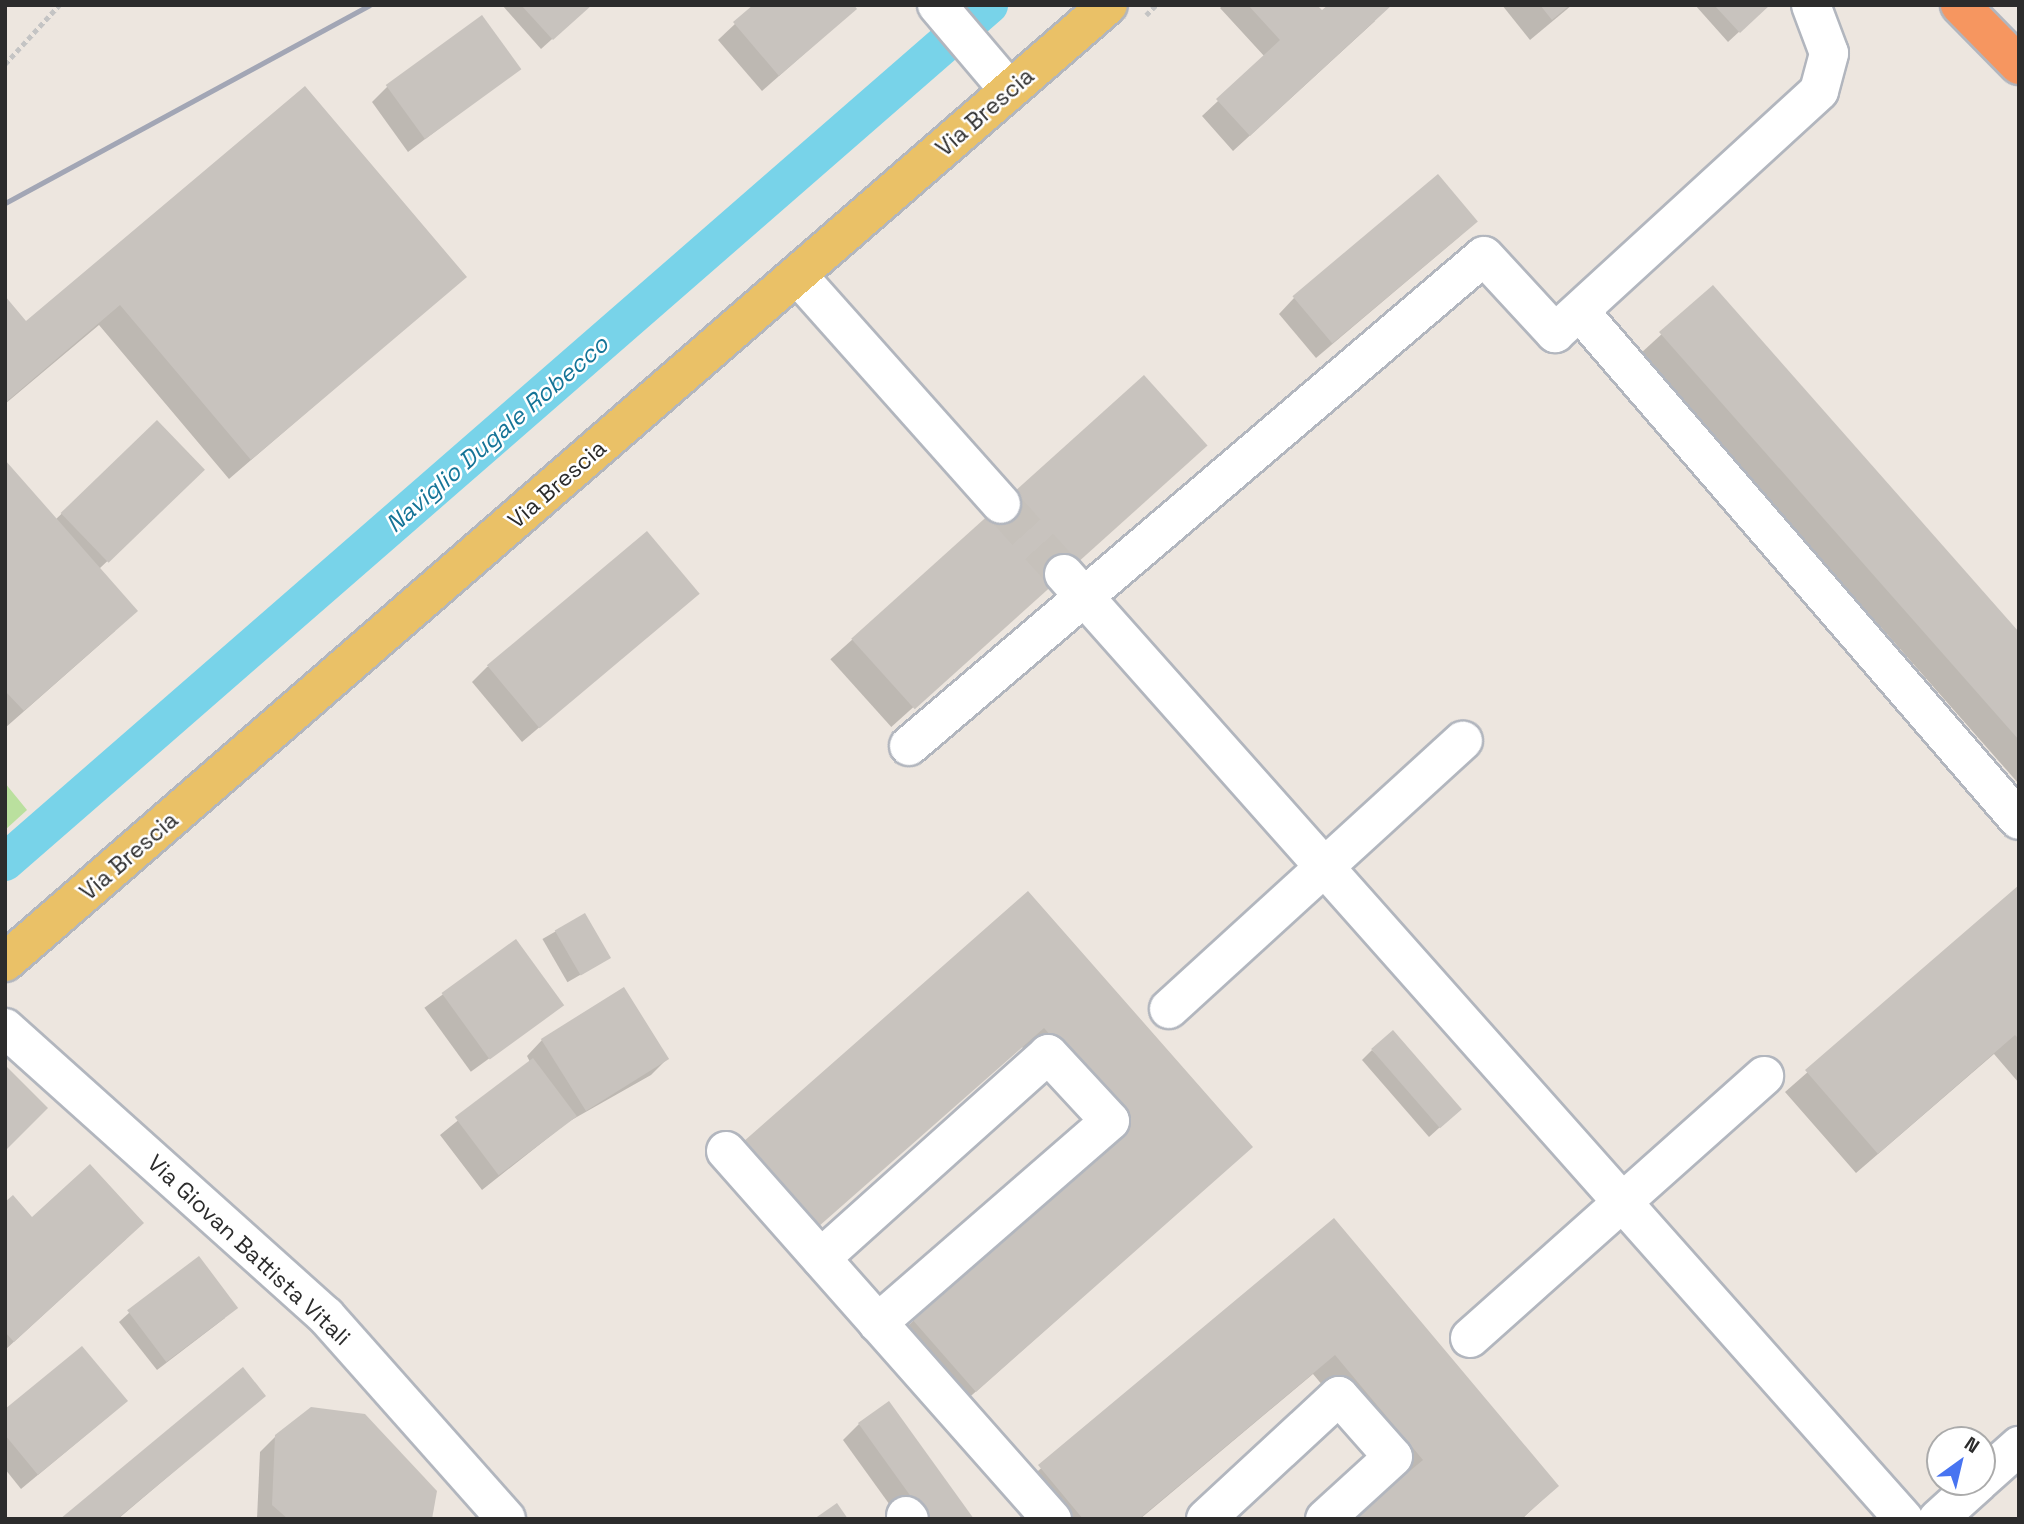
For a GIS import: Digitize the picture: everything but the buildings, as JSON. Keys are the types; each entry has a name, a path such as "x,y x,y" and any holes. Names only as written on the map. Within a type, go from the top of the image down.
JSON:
{"highway":[{"path":"1960,5 2019,65"}],"main road":[{"name":"Via Brescia","path":"5,962 1108,5"}],"street":[{"path":"937,5 1009,90"},
{"path":"909,746 1073,585 1484,256 1556,333 1819,91 1829,53 1811,5"},
{"path":"798,276 1001,504"},
{"path":"1580,312 2019,820"},
{"path":"1073,585 1904,1519"},
{"path":"1169,1009 1463,741"},
{"name":"Via Giovan Battista Vitali","path":"5,1028 326,1316 506,1519"},
{"path":"821,1258 1048,1054 1110,1121 878,1323"},
{"path":"1470,1338 1764,1076"},
{"path":"726,1151 1052,1519"},
{"path":"1206,1519 1339,1396 1393,1457 1325,1519"},
{"path":"1996,1467 2019,1446"},
{"path":"1938,1519 1963,1496"}],"path":[{"path":"5,64 59,5"}],"green space":[{"path":"5,783 27,810 5,830"}],"waterway":[{"name":"Naviglio Dugale Robecco","path":"5,862 989,5"}],"tunnel":[{"path":"1001,504 1064,574"}],"railway":[{"path":"5,203 369,5"}]}
